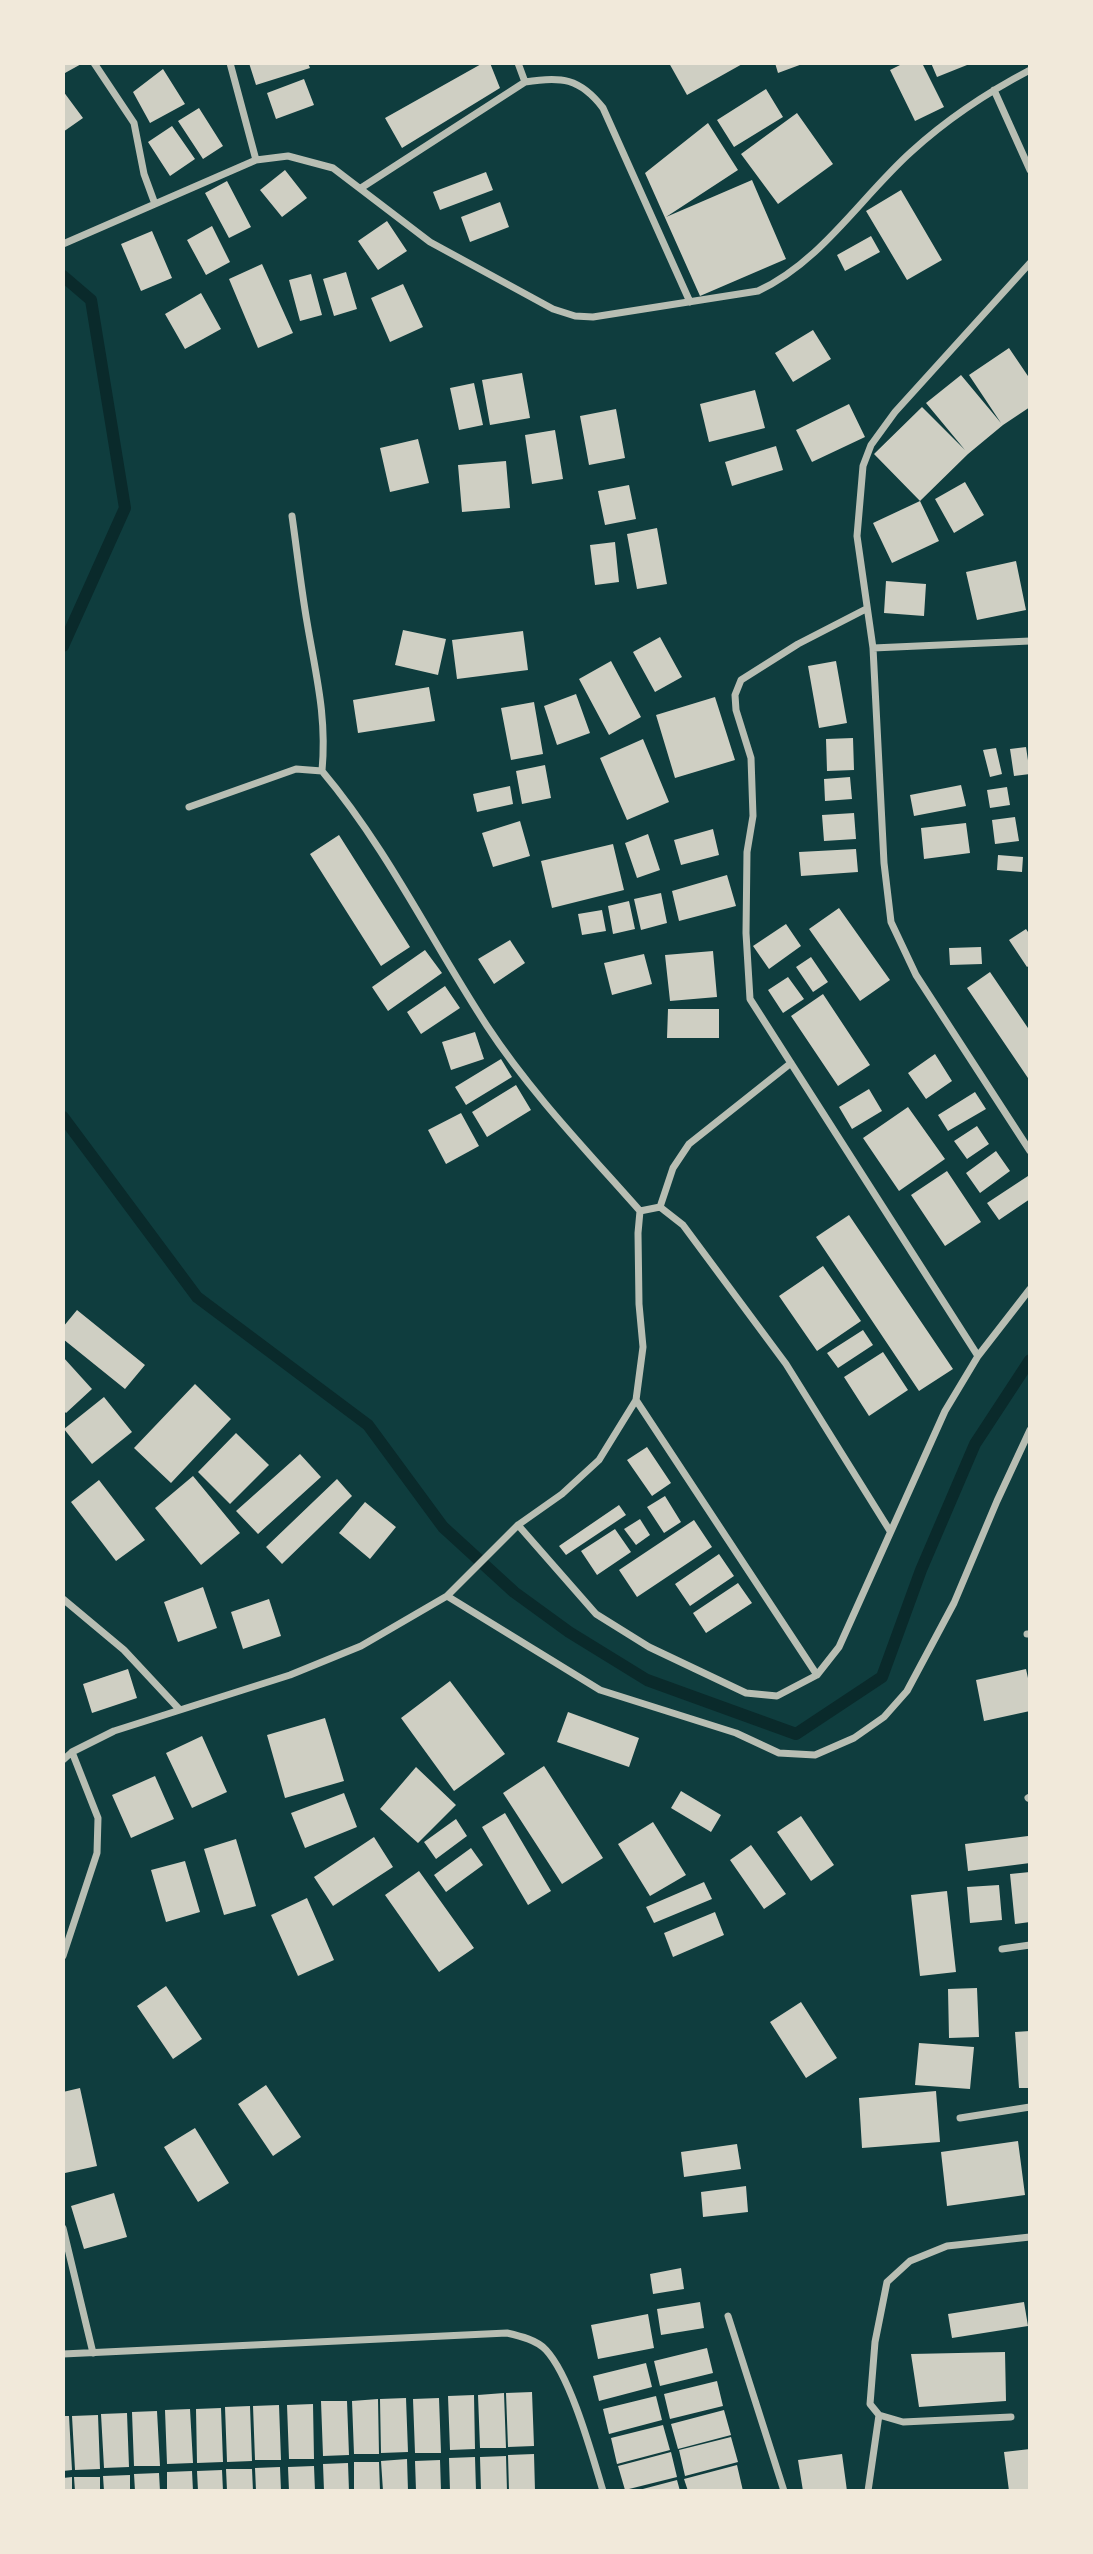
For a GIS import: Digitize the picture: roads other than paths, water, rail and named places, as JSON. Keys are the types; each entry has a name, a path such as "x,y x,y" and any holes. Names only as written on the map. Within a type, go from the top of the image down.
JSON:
{"street":[{"path":"94,63 134,123 144,174 155,204"},
{"path":"230,63 257,160"},
{"path":"518,63 525,82"},
{"path":"63,244 257,160 288,156 333,169 430,242 554,309 575,316 593,317 758,291 779,281 812,253 910,152 994,90 1030,70"},
{"path":"361,188 525,82 547,78 568,81 590,91 603,108 690,302"},
{"path":"994,90 1030,170"},
{"path":"1030,263 895,412 871,445 863,466 857,536 873,648 884,863 891,922 916,975 1030,1151"},
{"path":"63,1760 72,1752 114,1731 290,1675 361,1646 447,1596 518,1525 562,1494 599,1460 636,1400 643,1347 639,1304 640,1210 548,1108 489,1028 388,865 322,771 325,736 322,704 292,516"},
{"path":"866,609 798,644 741,680 735,695 736,710 751,758 753,816 747,852 746,933 750,999 978,1356"},
{"path":"873,648 1030,641"},
{"path":"190,807 296,769 322,771"},
{"path":"660,1207 673,1168 689,1144 791,1063"},
{"path":"640,1210 660,1207 683,1224 786,1364 890,1531"},
{"path":"518,1525 596,1614 649,1647 746,1693 777,1696 817,1675 839,1647 945,1411 978,1356 1030,1289"},
{"path":"636,1400 817,1675"},
{"path":"447,1596 600,1690 736,1733 779,1753 815,1755 854,1738 884,1717 907,1691 954,1603 1030,1430"},
{"path":"63,1599 124,1650 179,1709"},
{"path":"63,1956 97,1853 98,1818 72,1752"},
{"path":"1002,1949 1030,1945"},
{"path":"960,2118 1030,2107"},
{"path":"63,2228 93,2353"},
{"path":"1011,2417 903,2422 879,2415 870,2404 875,2342 887,2282 910,2261 947,2246 1030,2237"},
{"path":"728,2316 785,2491"},
{"path":"63,2354 485,2333 507,2333 526,2337 545,2349 559,2370 586,2437 603,2491"},
{"path":"868,2491 879,2415"}],"waterway":[{"path":"63,276 91,300 125,508 63,646"},
{"path":"63,1117 197,1297 368,1425 443,1527 514,1592 569,1632 647,1680 796,1734 882,1677 921,1570 975,1444 1030,1360"}]}
